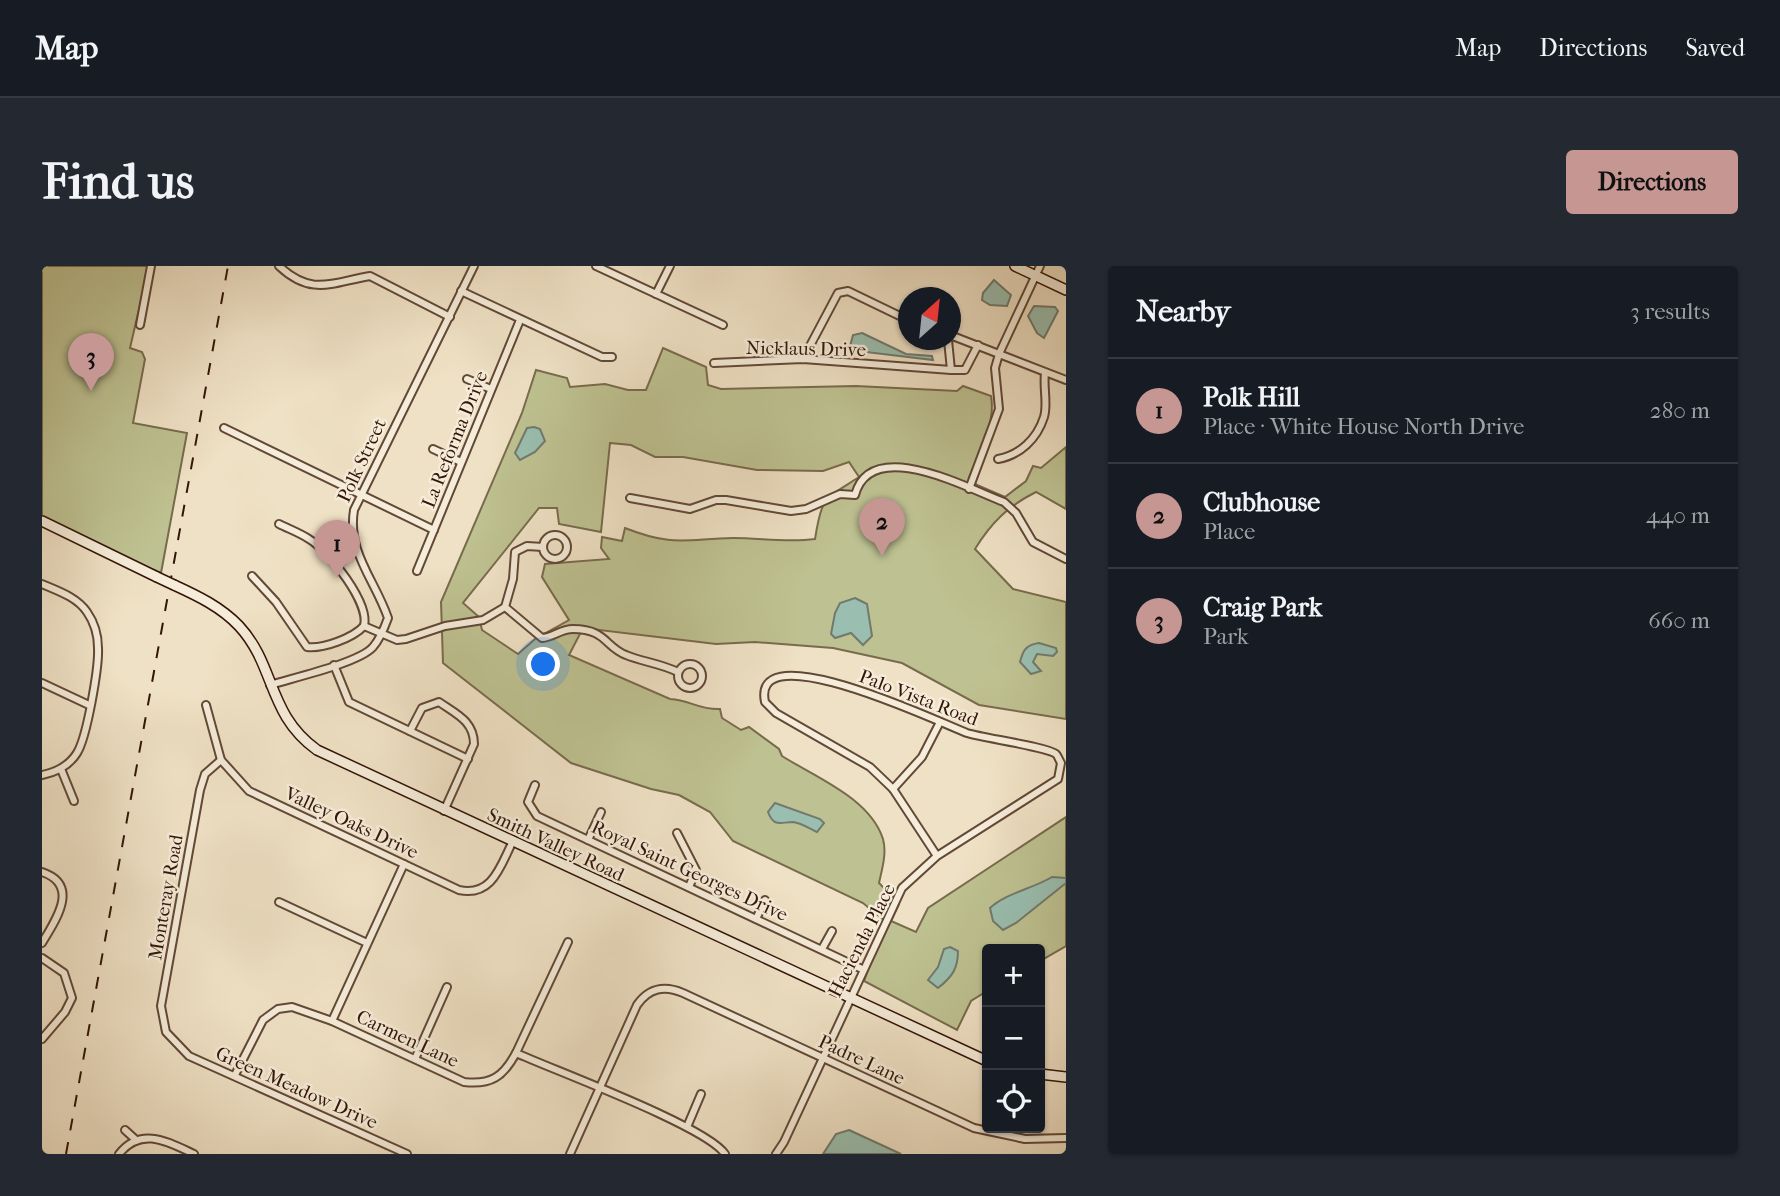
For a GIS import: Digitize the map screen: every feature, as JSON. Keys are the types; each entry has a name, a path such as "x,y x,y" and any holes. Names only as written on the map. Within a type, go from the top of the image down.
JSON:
{"main road":[{"path":"1015,266 1037,270 1066,290"},
{"name":"Smith Valley Road","path":"42,521 210,603 240,627 260,658 286,719 317,750 512,843 982,1059"},
{"path":"1045,1075 1066,1077"}],"street":[{"path":"140,325 151,266"},
{"path":"279,266 294,278 323,287 370,276 450,317"},
{"name":"Polk Street","path":"382,635 388,618 356,552 351,534 354,510 474,266"},
{"path":"596,266 723,325"},
{"path":"656,294 670,266"},
{"path":"969,489 999,409 995,368 999,354 1037,270"},
{"path":"461,291 603,357 612,357"},
{"path":"803,359 838,293 848,291 898,315"},
{"name":"La Reforma Drive","path":"417,570 520,320"},
{"path":"961,340 1066,380"},
{"path":"950,350 951,370 965,370 978,345"},
{"name":"Nicklaus Drive","path":"714,363 803,359 951,370"},
{"path":"998,459 1014,456 1026,447 1044,417 1045,373"},
{"path":"467,379 491,390"},
{"path":"224,428 434,530"},
{"path":"433,449 461,462"},
{"path":"630,498 690,509 722,499 797,511 840,494 855,495 867,475 896,466 919,469 1008,505 1033,542 1066,559"},
{"path":"252,576 276,602 307,647 359,632 364,626 366,617 363,606 340,572 311,540 279,524"},
{"path":"364,626 382,635 406,639 446,626 482,620 505,607 513,579 515,552 527,546 543,547"},
{"path":"42,584 81,605 93,624 99,651 82,743 73,759 61,769 42,775"},
{"path":"505,607 542,638 572,629 591,632 609,640 629,656 657,662 678,672"},
{"path":"270,685 334,665 372,649 382,635"},
{"path":"334,665 349,702 468,759"},
{"name":"Palo Vista Road","path":"893,789 870,767 776,713 765,702 764,691 770,682 779,678 815,680 862,689 968,733 1049,750 1061,763"},
{"path":"42,683 89,705"},
{"path":"410,731 422,708 439,702 469,723 474,744 444,811"},
{"name":"Valley Oaks Drive","path":"206,705 222,760 232,776 257,796 459,890 480,891 490,883 512,843"},
{"path":"937,856 893,789 922,757 940,722"},
{"name":"Monteray Road","path":"176,1045 163,1024 161,1006 202,781 209,769 222,760"},
{"name":"Hacienda Place","path":"776,1154 902,888 937,856 1058,779 1061,763"},
{"path":"61,769 74,800"},
{"name":"Royal Saint Georges Drive","path":"535,785 528,802 532,813 862,969"},
{"path":"588,840 601,812"},
{"path":"677,833 695,870 689,887"},
{"path":"332,1021 404,864"},
{"path":"42,872 55,879 64,895 61,909 42,943"},
{"path":"756,919 765,900"},
{"path":"279,902 367,943"},
{"path":"822,949 832,931"},
{"name":"Carmen Lane","path":"235,1075 256,1029 278,1009 301,1008 464,1082 482,1084 494,1080 507,1070 516,1054 568,942"},
{"path":"42,958 64,973 72,998 65,1012 42,1039"},
{"path":"415,1059 447,987"},
{"name":"Padre Lane","path":"600,1090 637,1005 650,992 664,987 674,989 974,1128 1026,1139 1066,1138"},
{"name":"Green Meadow Drive","path":"176,1045 189,1056 407,1154"},
{"path":"516,1054 687,1127 720,1146 725,1154"},
{"path":"570,1154 600,1090"},
{"path":"687,1127 701,1094"},
{"path":"125,1130 136,1140"},
{"path":"119,1154 136,1140 158,1138 194,1154"}],"shaded area":[{"path":"42,266 149,266 130,348 142,352 145,359 133,423 187,433 161,573 105,550 42,518"},
{"path":"994,280 1011,295 1007,306 990,305 982,300 983,293"},
{"path":"1034,306 1055,307 1058,311 1044,338 1037,333 1028,316"},
{"path":"862,333 906,354 932,356 933,360 849,350 853,335"},
{"path":"663,348 706,367 708,385 721,389 856,386 957,391 963,386 991,396 992,406 986,438 969,478 977,485 1005,497 1026,481 1033,466 1041,468 1066,447 1066,509 1036,492 1001,516 975,549 1013,589 1066,602 1066,719 979,705 902,663 833,648 755,642 716,644 583,628 569,655 670,699 720,709 722,718 741,730 749,727 779,749 782,756 854,800 876,825 883,839 884,855 879,883 899,904 891,921 916,932 928,908 1066,817 1066,946 1045,958 1045,944 982,944 982,994 971,1001 957,1030 864,981 885,921 863,903 733,841 710,812 679,795 651,789 571,763 443,663 441,602 522,413 536,370 567,378 570,387 605,384 628,390 646,390","holes":["610,443 631,445 655,457 683,457 757,470 823,471 849,462 859,477 826,500 815,539 733,538 679,541 655,538 625,528 622,541 602,537 601,548 609,559 545,564 542,577 569,620 535,639 518,654 482,630 479,617 463,603 539,508 557,508 559,524 601,532"]},
{"path":"527,428 540,429 545,441 535,452 520,460 515,453"},
{"path":"855,598 867,604 872,636 863,645 851,633 835,638 831,634 840,603"},
{"path":"1039,643 1056,648 1057,652 1053,656 1037,654 1033,662 1041,671 1031,674 1020,662 1022,654 1031,645"},
{"path":"775,803 820,819 824,823 817,832 793,822 775,822 768,812"},
{"path":"1052,877 1066,878 1066,883 1016,923 1003,930 993,921 990,908 996,903"},
{"path":"950,947 958,951 957,963 950,976 938,988 928,980 938,967 944,949"},
{"path":"849,1130 901,1154 823,1154 836,1134"}],"railway":[{"path":"66,1154 228,266"}],"place":[{"name":"Craig Park","path":"91,391"},
{"name":"Clubhouse","path":"882,556"},
{"name":"Polk Hill","path":"337,578"}]}
